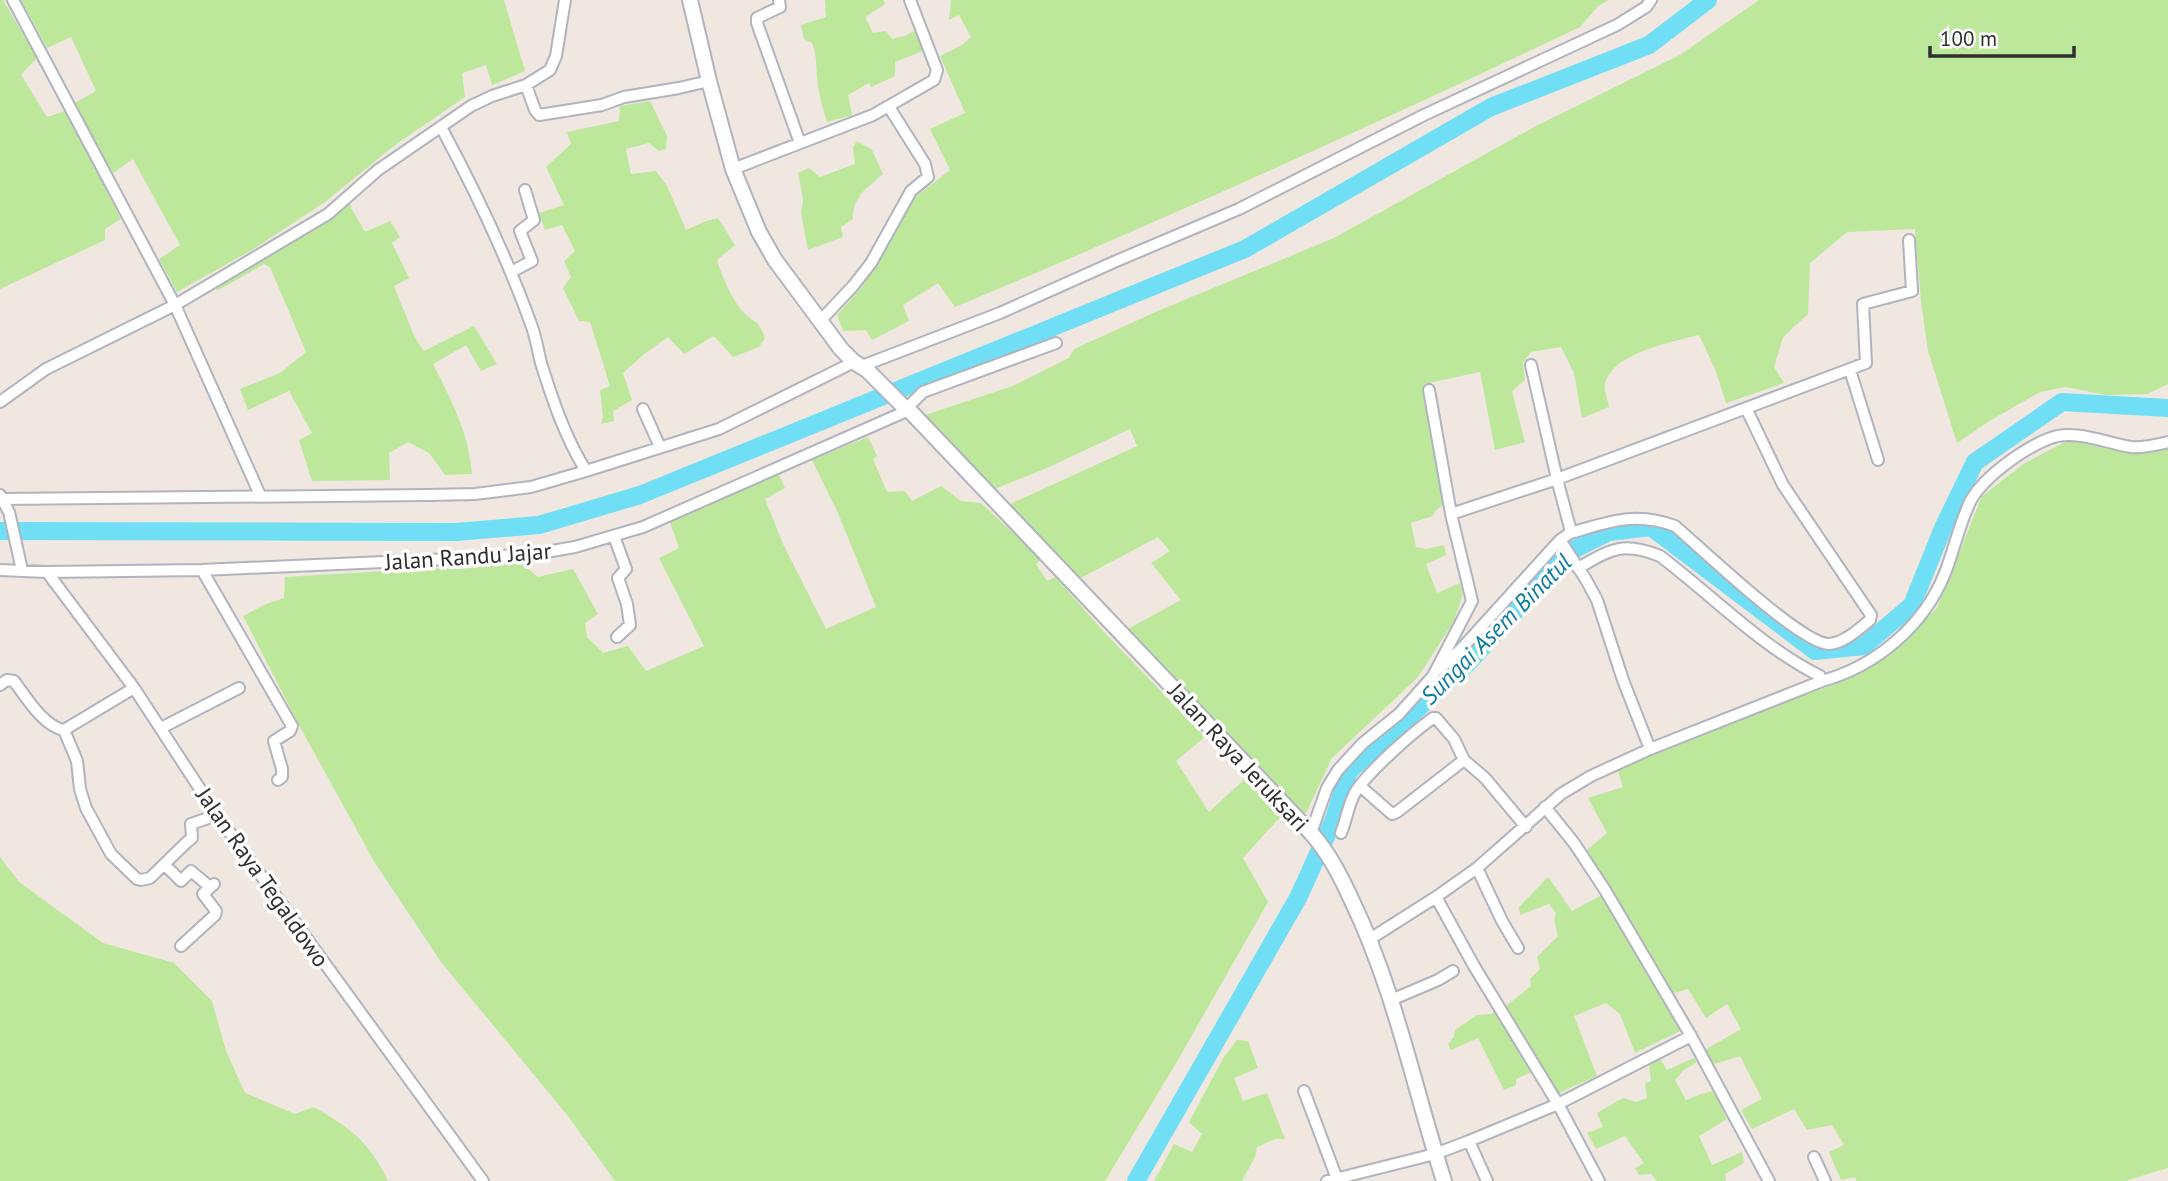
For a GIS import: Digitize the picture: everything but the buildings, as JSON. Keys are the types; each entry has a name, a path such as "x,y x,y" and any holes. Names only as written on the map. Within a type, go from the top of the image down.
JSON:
{"street":[{"path":"13,0 175,305 260,495"},
{"path":"0,402 46,369 175,305 328,214 371,175 471,106 526,85 550,70 556,56 565,0"},
{"name":"Jalan Raya Jeruksari","path":"690,0 733,169 759,232 805,302 841,349 906,409 1312,834 1331,860 1370,939 1391,1000 1444,1181"},
{"path":"779,0 780,7 758,18 757,23 800,143"},
{"path":"733,169 873,116 932,82 937,74 910,0"},
{"path":"22,570 9,512 1,498 475,494 531,487 719,429 861,366 999,313 1239,209 1436,110 1617,24 1646,7 1651,0"},
{"path":"526,85 539,115 602,105 624,97 709,81"},
{"path":"821,320 871,263 911,191 928,177 925,164 890,107"},
{"path":"442,127 477,194 511,272 531,326 557,412 586,471"},
{"path":"511,272 533,261 520,231 534,220 525,190"},
{"path":"1451,514 1557,479 1864,364 1867,360 1864,303 1912,291 1909,240"},
{"name":"Jalan Randu Jajar","path":"0,570 202,570 540,553 617,541 906,409 931,388 1056,343"},
{"path":"1531,365 1570,533"},
{"path":"1850,370 1878,460"},
{"path":"1429,390 1451,514 1472,601 1433,676"},
{"path":"1312,834 1327,788 1338,770 1363,743 1399,714 1570,533 1615,520 1646,517 1663,521 1675,526 1782,619 1814,640 1836,643 1870,620 1871,615 1783,485 1746,408"},
{"path":"643,409 660,447"},
{"path":"1370,939 1477,868 1561,794 1591,776 1650,749 1822,681 1841,676 1891,646 1930,602 1971,500 1981,487 2025,451 2050,438 2077,435 2134,447 2168,442"},
{"path":"617,541 626,569 618,578 627,604 629,625 617,637"},
{"path":"1561,543 1597,600 1623,680 1650,749"},
{"path":"1577,567 1619,548 1646,551 1660,556 1744,626 1800,666 1819,676 1822,681"},
{"path":"202,570 292,726 290,731 274,741 283,774 278,780"},
{"name":"Jalan Raya Tegaldowo","path":"47,572 134,688 217,815 483,1181"},
{"path":"0,685 8,680 14,681 50,724 64,730 134,688"},
{"path":"161,728 239,688"},
{"path":"1341,833 1349,805 1360,786 1391,754 1433,718 1449,732 1464,760 1485,778 1526,827"},
{"path":"64,730 77,761 83,800 111,853 141,880 150,878 192,838 191,824 217,815"},
{"path":"1360,786 1392,814 1401,810 1464,760"},
{"path":"1545,807 1574,843 1605,890 1691,1036 1769,1181"},
{"path":"165,865 181,881 191,871 212,885 203,894 216,911 215,915 181,946"},
{"path":"1477,868 1502,921 1518,947"},
{"path":"1436,897 1474,966 1558,1104 1599,1181"},
{"path":"1391,1000 1453,971"},
{"path":"1304,1091 1332,1180 1435,1154 1469,1141 1558,1104 1691,1036"},
{"path":"1469,1141 1487,1181"},
{"path":"1814,1157 1825,1181"}],"green space":[{"path":"0,0 3,0 37,58 21,75 47,117 65,111 121,219 105,229 105,240 0,289"},
{"path":"21,0 504,0 525,71 492,85 486,65 462,73 465,97 395,145 325,202 252,250 177,292 159,259 180,245 133,159 113,173 73,104 96,91 71,37 47,48"},
{"path":"825,0 883,0 885,4 865,17 873,33 886,31 892,39 916,30 923,51 895,62 895,76 871,87 869,83 848,95 852,115 827,122 819,94 814,48 812,43 804,39 801,25 826,17"},
{"path":"951,0 1609,0 1598,6 1580,27 1269,171 1034,274 955,307 938,283 903,305 909,321 872,340 866,330 843,331 837,315 861,288 886,249 909,202 950,170 930,129 965,113 940,56 962,45 971,37 959,15 949,20"},
{"path":"1759,0 2168,0 2168,384 2147,394 2106,395 2065,387 2040,392 1957,443 1928,351 1915,229 1847,232 1810,263 1808,314 1783,337 1774,367 1784,383 1726,403 1715,369 1699,335 1659,345 1618,365 1605,385 1609,407 1582,418 1574,373 1561,347 1531,352 1523,363 1525,380 1512,391 1525,442 1495,450 1480,372 1424,384 1443,505 1433,516 1411,523 1416,547 1426,549 1444,545 1446,555 1426,564 1437,593 1460,583 1463,594 1454,621 1418,677 1332,758 1306,813 1294,808 1126,630 1181,600 1151,563 1170,551 1158,537 1077,580 1006,506 1137,446 1130,429 1047,468 992,490 919,417 1013,386 1069,358 1074,349 1160,310 1334,238 1536,126 1680,55"},
{"path":"650,101 667,136 666,149 659,151 649,143 626,149 631,174 656,171 667,186 686,230 718,218 735,245 717,260 724,278 739,307 757,323 765,338 759,347 733,357 714,336 684,354 668,337 623,373 632,400 613,411 614,421 601,424 603,417 600,390 610,386 590,322 579,321 563,288 571,277 564,261 575,251 562,225 545,230 539,213 564,205 546,167 571,144 567,132 619,121 620,106"},
{"path":"857,141 872,150 883,174 858,199 853,219 841,227 843,237 808,250 801,213 803,199 798,173 809,168 820,177 855,164 853,147"},
{"path":"349,204 365,232 390,221 400,237 392,243 409,278 394,286 415,338 424,351 474,326 497,364 481,371 466,345 433,364 463,431 472,474 445,475 429,453 408,442 389,453 390,480 312,481 299,440 312,433 289,391 248,410 240,389 280,373 306,352 270,267 264,264 217,291 214,284"},
{"path":"868,437 877,456 873,459 887,492 905,491 912,501 941,486 961,501 981,503 1041,559 1036,564 1047,581 1055,577 1205,737 1176,761 1209,812 1249,775 1283,814 1243,858 1268,902 1105,1181 615,1181 568,1116 441,962 375,863 243,616 284,598 285,577 521,563 538,577 573,569 598,614 585,623 587,637 603,653 628,646 646,671 704,646 659,558 679,548 670,522 778,473 785,488 765,499 783,544 826,629 876,607 838,513 812,460"},
{"path":"2069,440 2122,452 2162,451 2168,448 2168,1168 2125,1181 1857,1181 1855,1177 1841,1180 1829,1152 1844,1145 1832,1125 1807,1130 1794,1109 1752,1129 1741,1110 1762,1099 1740,1056 1712,1065 1705,1050 1741,1029 1727,1004 1706,1018 1688,989 1671,994 1587,850 1607,833 1588,798 1623,787 1617,768 1756,711 1833,685 1888,657 1937,608 1982,496 2025,463"},
{"path":"0,857 19,882 103,943 174,963 212,1001 226,1051 245,1093 295,1114 314,1107 327,1115 358,1137 374,1156 388,1181 0,1181"},
{"path":"1548,877 1572,911 1602,895 1677,1019 1680,1031 1635,1053 1620,1014 1606,1003 1574,1016 1597,1076 1559,1093 1506,1006 1531,986 1530,979 1540,969 1537,957 1558,936 1554,920 1556,913 1549,904 1520,915 1519,907"},
{"path":"1497,1010 1534,1071 1516,1079 1516,1085 1504,1090 1478,1038 1451,1050 1448,1044 1454,1037 1455,1030 1477,1015 1491,1014"},
{"path":"1237,1040 1248,1041 1258,1068 1234,1078 1243,1101 1267,1093 1285,1139 1275,1139 1257,1147 1255,1157 1242,1181 1154,1181 1174,1144 1192,1152 1202,1134 1189,1122 1224,1057"},
{"path":"1694,1058 1697,1062 1675,1080 1686,1100 1714,1091 1727,1119 1699,1136 1712,1165 1742,1152 1744,1163 1725,1174 1726,1181 1657,1181 1651,1174 1639,1175 1635,1168 1644,1163 1625,1136 1596,1149 1587,1133 1603,1127 1597,1113 1623,1098 1636,1102 1647,1098 1645,1083 1651,1081 1649,1064 1660,1059 1667,1070"}],"waterway":[{"path":"0,531 456,532 539,525 640,495 1245,249 1491,107 1649,45 1708,0"},
{"name":"Sungai Asem Binatul","path":"1136,1181 1298,898 1334,819 1349,771 1469,662 1569,552 1609,532 1651,527 1815,651 1864,646 1912,605 1943,528 1975,462 2062,402 2168,408"}]}
